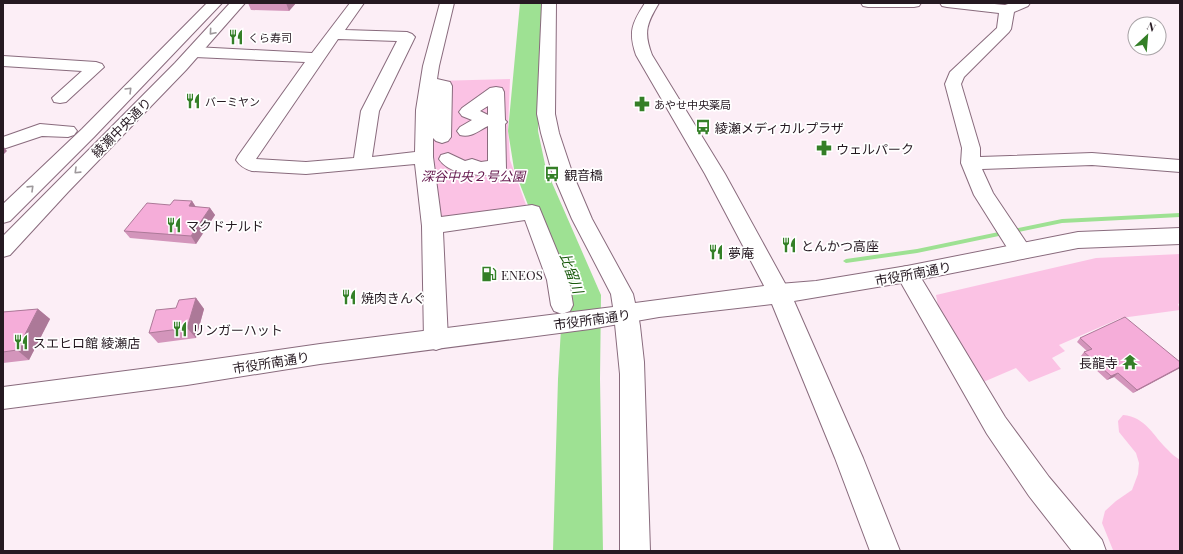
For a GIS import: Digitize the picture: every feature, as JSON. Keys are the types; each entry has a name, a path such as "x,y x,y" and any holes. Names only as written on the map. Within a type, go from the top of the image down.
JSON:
{"street":[{"name":"綾瀬中央通り","path":"3,216 88,133 215,3"},
{"name":"綾瀬中央通り","path":"3,249 58,190 115,135 195,52 238,3"},
{"path":"357,3 316,58 245,160 252,165 306,168 437,161 466,169 472,165 482,170 486,167 500,174 491,121 466,131"},
{"path":"436,340 438,223 437,161 425,110 431,66 447,3"},
{"path":"549,3 546,114 550,133 562,172 582,219 622,294 630,337 635,488 635,551"},
{"path":"652,3 639,27 639,42 644,55 715,174 779,293 849,458 885,551"},
{"path":"868,3 914,3"},
{"path":"954,3 1007,10 1023,3"},
{"path":"1007,10 1004,29 956,75 953,84 971,148 970,163 984,196 1021,252"},
{"path":"334,34 407,36 370,111 362,164"},
{"path":"195,52 316,58"},
{"path":"3,61 96,67 60,98"},
{"path":"434,83 444,86 442,137"},
{"path":"3,142 40,130 68,131"},
{"path":"970,163 1092,159 1180,166"},
{"path":"438,223 532,212 558,280 565,313"},
{"name":"市役所南通り","path":"3,398 187,374 320,354 436,340 565,313 596,319 659,308 779,293 816,290 907,274 1078,240 1180,236"},
{"path":"907,274 982,403 1010,446 1052,504 1091,551"}],"green space":[{"name":"深谷中央２号公園","path":"510,79 508,128 510,160 526,205 525,208 438,221 432,152 435,81"},
{"path":"1180,254 1180,303 1178,304 1180,310 1121,318 1059,345 1065,351 1052,358 1061,369 1029,382 1016,368 981,383 939,311 936,295 1096,258"},
{"path":"1123,415 1138,419 1171,453 1180,460 1180,551 1113,550 1102,523 1105,511 1132,490 1138,474 1139,463 1136,453 1119,432 1118,421"}],"building":[{"name":"マクドナルド","path":"174,200 192,201 189,206 210,208 191,236 124,231 147,203 170,205"},
{"path":"196,298 187,328 149,333 156,310 176,308 179,300"},
{"path":"38,309 17,350 3,352 3,312"},
{"name":"長龍寺","path":"1125,317 1180,362 1180,367 1137,390 1118,373 1111,376 1084,352 1092,349 1080,338"}],"waterway":[{"name":"比留川","path":"532,3 523,131 530,169 582,295 579,379 578,551"},
{"path":"846,261 917,251 1062,221 1180,215"}],"place":[{"name":"くら寿司","path":"236,37"},
{"name":"バーミヤン","path":"193,101"},
{"name":"あやせ中央薬局","path":"642,104"},
{"name":"綾瀬メディカルプラザ","path":"703,127"},
{"name":"ウェルパーク","path":"824,148"},
{"name":"観音橋","path":"552,174"},
{"name":"マクドナルド","path":"174,225"},
{"name":"とんかつ高座","path":"789,245"},
{"name":"夢庵","path":"716,252"},
{"name":"ENEOS","path":"489,274"},
{"name":"焼肉きんぐ","path":"349,297"},
{"name":"リンガーハット","path":"180,329"},
{"name":"スエヒロ館 綾瀬店","path":"21,342"},
{"name":"長龍寺","path":"1130,362"}]}
